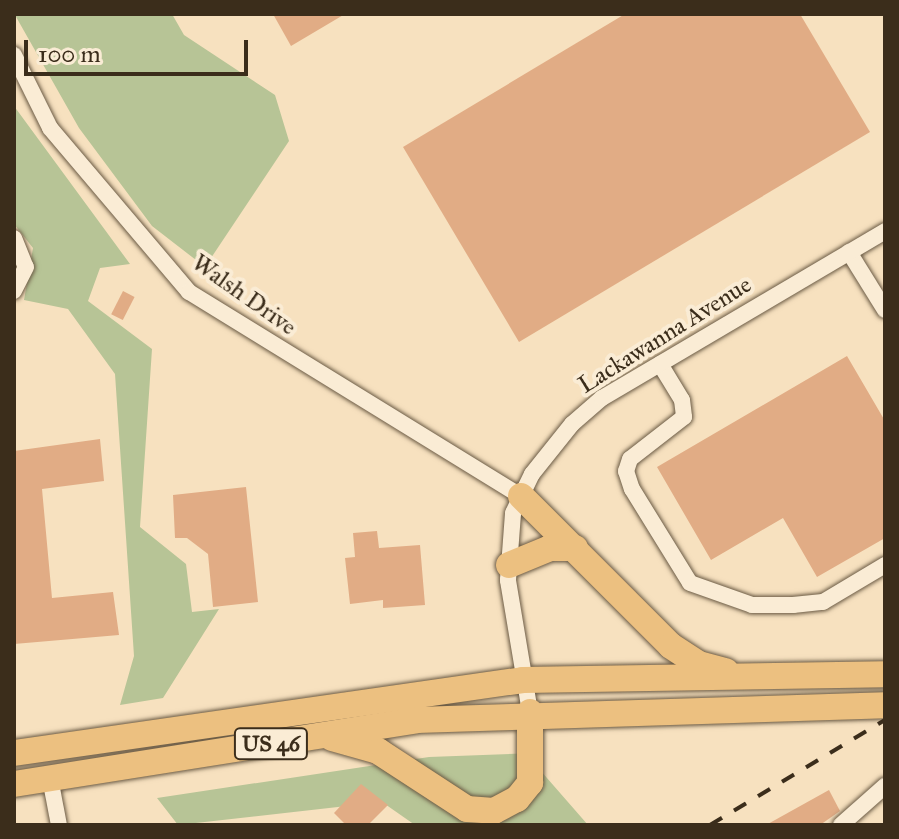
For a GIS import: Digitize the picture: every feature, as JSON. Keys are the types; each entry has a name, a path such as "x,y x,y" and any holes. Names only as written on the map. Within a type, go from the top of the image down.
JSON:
{"highway":[{"path":"521,496 671,646 699,664 749,677"},
{"path":"509,565 527,554 575,548"},
{"name":"US 46","path":"14,753 523,680 885,674"},
{"name":"US 46","path":"14,784 416,720 530,712 885,705"},
{"path":"321,736 378,751 467,809 494,811 517,799 530,783 530,712"}],"street":[{"name":"Walsh Drive","path":"15,61 50,128 189,292 521,496"},
{"name":"Lackawanna Avenue","path":"530,712 523,680 509,565 513,513 532,474 572,424 602,398 885,231"},
{"path":"14,238 26,267 14,291"},
{"path":"849,252 885,310"},
{"path":"660,364 682,400 684,417 630,459 626,471 632,489 690,583 752,605 793,605 823,602 885,565"},
{"path":"50,778 59,825"},
{"path":"841,825 885,786"}],"green space":[{"path":"172,14 184,35 275,95 289,141 205,267 152,226 79,128 15,15"},
{"path":"14,106 130,264 100,268 88,301 152,349 140,527 186,564 192,612 219,609 163,698 120,705 134,656 115,374 68,309 24,300 33,248 14,224"},
{"path":"534,753 533,762 588,825 415,825 382,802 178,825 157,798 429,757"}],"building":[{"path":"273,14 345,14 291,46"},
{"path":"625,14 800,14 870,132 519,342 403,147"},
{"path":"123,291 135,297 123,320 111,314"},
{"path":"847,356 885,421 885,538 817,577 783,518 711,560 657,467"},
{"path":"100,439 104,481 42,489 52,598 113,592 119,635 14,644 14,451"},
{"path":"246,487 258,602 213,607 208,554 187,538 175,538 173,495"},
{"path":"377,531 379,548 420,545 425,605 383,608 383,600 350,604 345,558 355,557 353,533"},
{"path":"361,784 388,805 368,825 346,825 334,813"},
{"path":"829,790 840,811 820,825 766,825"}],"railway":[{"path":"710,825 885,720"}]}
